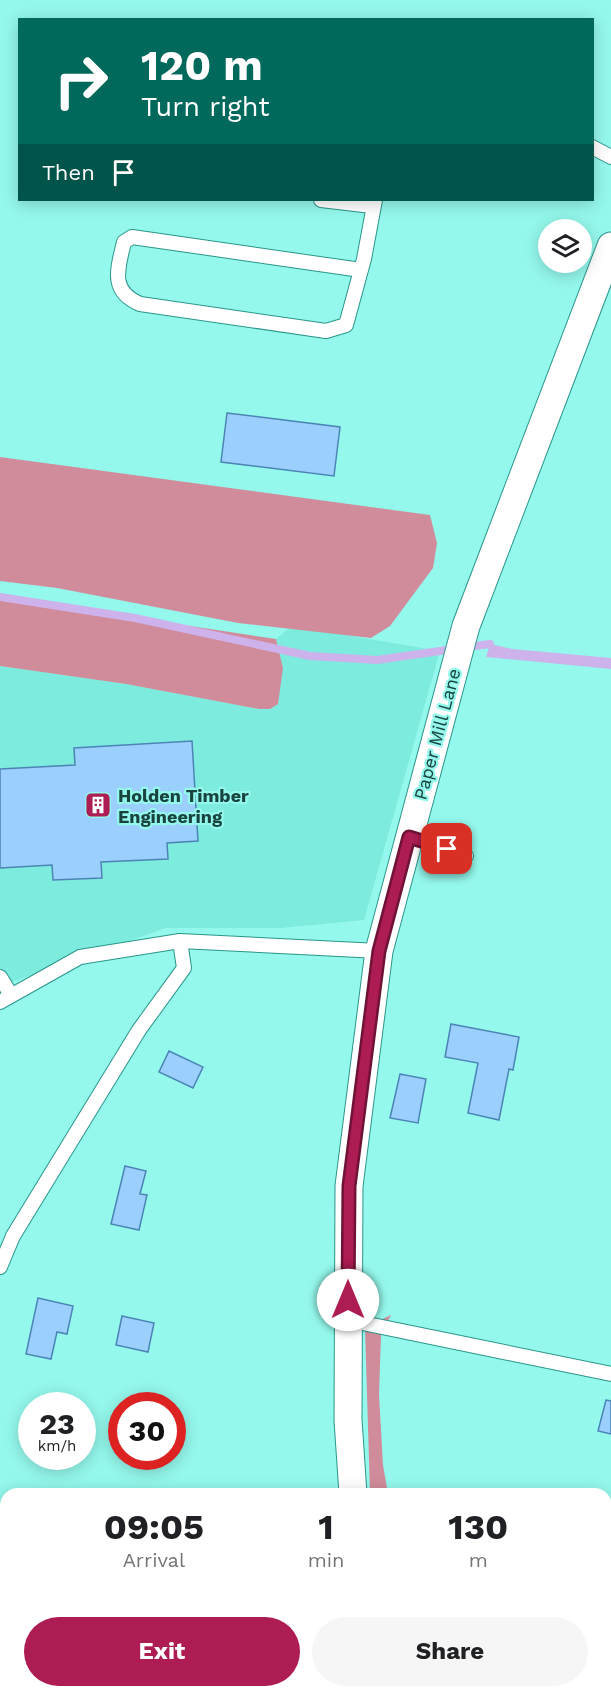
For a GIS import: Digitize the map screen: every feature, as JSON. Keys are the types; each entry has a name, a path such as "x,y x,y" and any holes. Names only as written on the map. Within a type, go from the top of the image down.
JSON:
{"street":[{"name":"Paper Mill Lane","path":"353,1488 348,1420 349,1186 379,951 466,626 611,246"}],"lane":[{"path":"594,148 611,157"},
{"path":"348,201 374,202 362,270 346,325 326,331 140,304 129,299 119,288 118,276 124,242 132,237 362,270"},
{"path":"409,837 466,856"},
{"path":"0,1267 13,1236 133,1040 184,968 180,941"},
{"path":"0,977 6,999 80,957 180,941 379,951"},
{"path":"348,1320 611,1374"}],"shaded area":[{"path":"0,457 430,515 437,543 433,568 390,626 371,638 238,623 57,588 0,581"},
{"path":"0,597 276,639 283,668 278,704 270,709 259,709 126,684 0,666"},
{"path":"292,626 440,651 364,920 281,928 166,928 0,986 0,666 126,684 259,709 283,668 276,639"},
{"path":"490,644 512,649 611,658 611,669 486,657"},
{"path":"391,1315 381,1335 379,1395 383,1465 387,1488 370,1488 365,1327"}],"building":[{"path":"227,413 340,427 334,476 221,462"},
{"name":"Holden Timber Engineering","path":"192,741 198,841 167,843 168,859 101,862 102,878 53,880 52,865 0,868 0,769 75,765 74,748"},
{"path":"451,1024 519,1037 513,1070 509,1069 499,1120 468,1113 478,1063 445,1057"},
{"path":"169,1051 203,1067 193,1088 159,1072"},
{"path":"400,1074 426,1079 418,1123 390,1118"},
{"path":"125,1166 146,1171 140,1194 147,1195 139,1230 111,1224"},
{"path":"38,1298 73,1306 67,1334 57,1332 51,1359 26,1354"},
{"path":"122,1316 154,1323 148,1352 116,1345"},
{"path":"606,1400 611,1401 611,1434 598,1431"}],"waterway":[{"path":"0,597 135,618 310,656 377,660 454,649"},
{"path":"466,647 490,644"}],"place":[{"name":"Holden Timber Engineering","path":"98,805"}],"route":[{"path":"348,1300 349,1186 379,951 409,837 447,849"}]}
